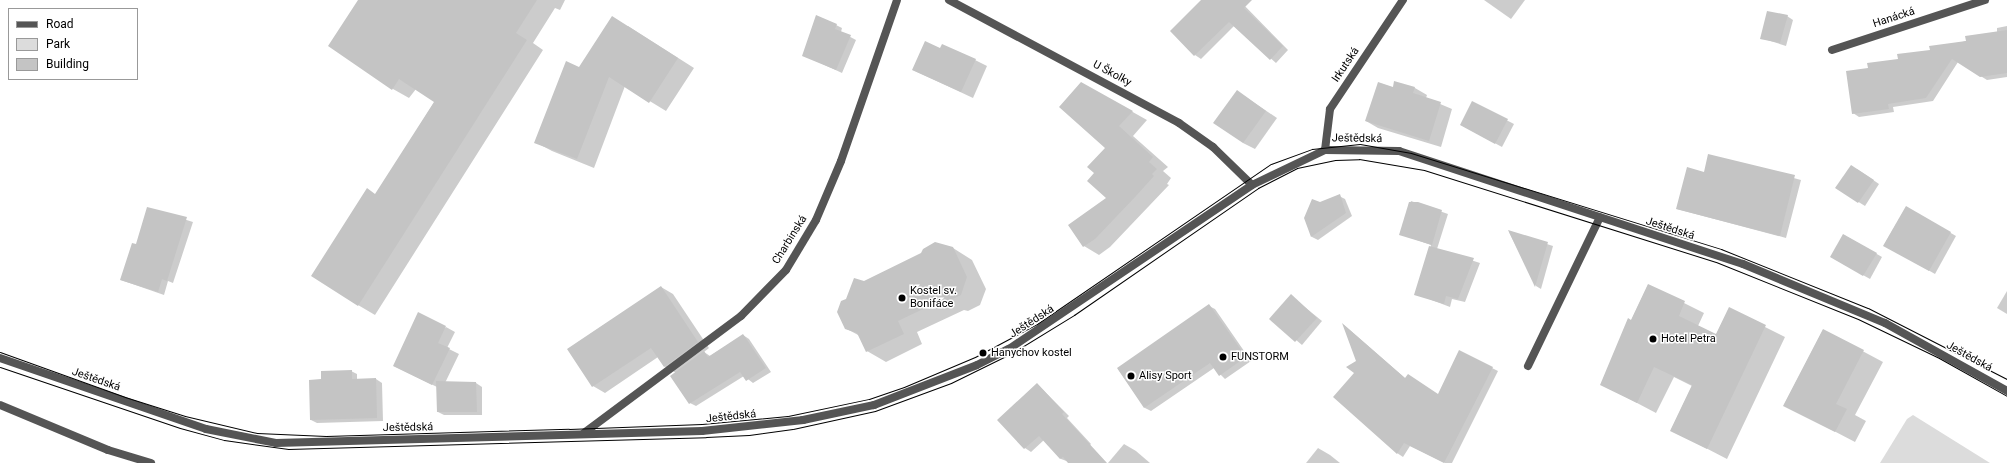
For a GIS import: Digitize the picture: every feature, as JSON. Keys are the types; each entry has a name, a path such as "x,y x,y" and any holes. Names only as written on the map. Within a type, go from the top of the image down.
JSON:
{"street":[{"name":"Charbinská","path":"584,434 741,316 786,270 816,220 841,161 897,0"},
{"name":"U Školky","path":"949,0 1179,123 1213,147 1252,185"},
{"name":"Irkutská","path":"1324,150 1330,109 1403,0"},
{"name":"Hanácká","path":"1832,50 1985,0"},
{"name":"Ještědská","path":"0,358 206,429 276,443 702,431 803,420 874,405 977,365 1009,349 1252,185 1324,150 1399,152 1743,264 1885,323 2007,391"},
{"path":"1528,366 1600,217"},
{"path":"0,405 108,450 151,463"}],"green space":[{"path":"1913,415 1990,463 1880,463 1907,419"}],"building":[{"path":"358,0 537,0 516,33 527,40 358,306 311,276 367,188 375,194 434,102 399,79 392,90 328,46"},
{"path":"1201,0 1252,0 1244,8 1283,46 1270,60 1229,22 1194,56 1170,31"},
{"path":"1767,11 1788,15 1780,43 1760,39"},
{"path":"816,15 837,24 835,29 851,35 836,70 802,56"},
{"path":"612,16 678,58 649,103 609,77 577,159 534,143 566,61 579,67"},
{"path":"2007,30 2007,73 1980,77 1952,59 1926,98 1888,104 1889,109 1852,114 1846,71 1868,68 1867,63 1898,59 1897,54 1930,50 1929,46 1966,41 1965,36"},
{"path":"925,41 940,48 942,44 976,59 961,92 912,70"},
{"path":"1394,81 1415,87 1413,93 1441,102 1429,141 1365,121 1378,82 1393,87"},
{"path":"1081,82 1133,111 1119,126 1153,157 1149,162 1157,169 1152,174 1154,176 1136,196 1095,239 1083,247 1068,225 1106,198 1087,181 1094,173 1087,167 1105,148 1059,107"},
{"path":"1237,90 1266,111 1243,143 1213,123"},
{"path":"1472,101 1508,119 1495,144 1460,125"},
{"path":"1708,154 1795,175 1780,236 1676,209 1687,167 1704,172"},
{"path":"1851,165 1874,180 1858,203 1835,188"},
{"path":"1340,194 1346,213 1311,237 1304,218 1312,199 1320,202"},
{"path":"1409,202 1418,202 1442,210 1432,245 1399,235"},
{"path":"1906,206 1951,232 1929,271 1883,246"},
{"path":"147,207 187,217 167,281 162,279 158,292 120,280 132,243 136,244"},
{"path":"1508,230 1548,242 1535,287"},
{"path":"1843,234 1877,253 1863,276 1830,257"},
{"name":"Kostel sv. Bonifáce","path":"935,242 953,247 967,277 961,295 948,301 944,299 898,321 904,334 866,352 857,333 845,329 837,312 841,301 846,299 854,278 864,281 921,253 923,249"},
{"path":"1429,246 1474,258 1458,299 1446,296 1444,304 1414,295"},
{"path":"1648,284 1685,301 1679,316 1716,334 1729,307 1766,325 1707,449 1670,431 1692,385 1654,367 1637,403 1600,385 1628,318 1631,320"},
{"path":"661,286 698,342 664,367 651,348 592,387 567,349"},
{"path":"1291,294 1317,318 1295,342 1269,319"},
{"path":"1209,304 1246,357 1219,376 1210,363 1144,408 1117,368"},
{"path":"418,312 446,326 438,343 450,348 432,385 393,366"},
{"path":"1342,323 1405,378 1408,374 1438,394 1459,350 1493,367 1444,463 1404,443 1397,454 1333,397 1354,373 1346,367 1356,361"},
{"path":"1823,329 1864,350 1836,404 1847,409 1835,432 1783,406"},
{"path":"743,334 766,368 746,381 740,372 689,404 670,376 704,351 708,357"},
{"path":"352,370 352,379 376,378 377,418 310,420 309,380 321,379 321,371"},
{"path":"436,381 476,382 477,412 437,412"},
{"path":"1037,383 1064,412 1062,414 1107,463 1068,463 1063,457 1060,459 1039,436 1024,449 997,420"}],"tram line":[{"path":"0,352 125,397 185,416 257,433 326,436 569,429 702,424 788,416 869,399 904,387 975,357 1037,324 1271,164 1312,149 1360,144 1411,153 1721,249 1868,308 2007,379"},
{"path":"0,367 180,428 224,440 288,449 706,437 749,435 793,429 875,411 951,383 1012,353 1074,315 1258,188 1297,168 1335,160 1359,159 1424,170 1716,262 1858,319 1939,358 2007,396"}],"place":[{"name":"Kostel sv. Bonifáce","path":"902,298"},
{"name":"Hotel Petra","path":"1653,339"},
{"name":"Hanychov kostel","path":"983,353"},
{"name":"FUNSTORM","path":"1223,357"},
{"name":"Alisy Sport","path":"1131,376"}]}
